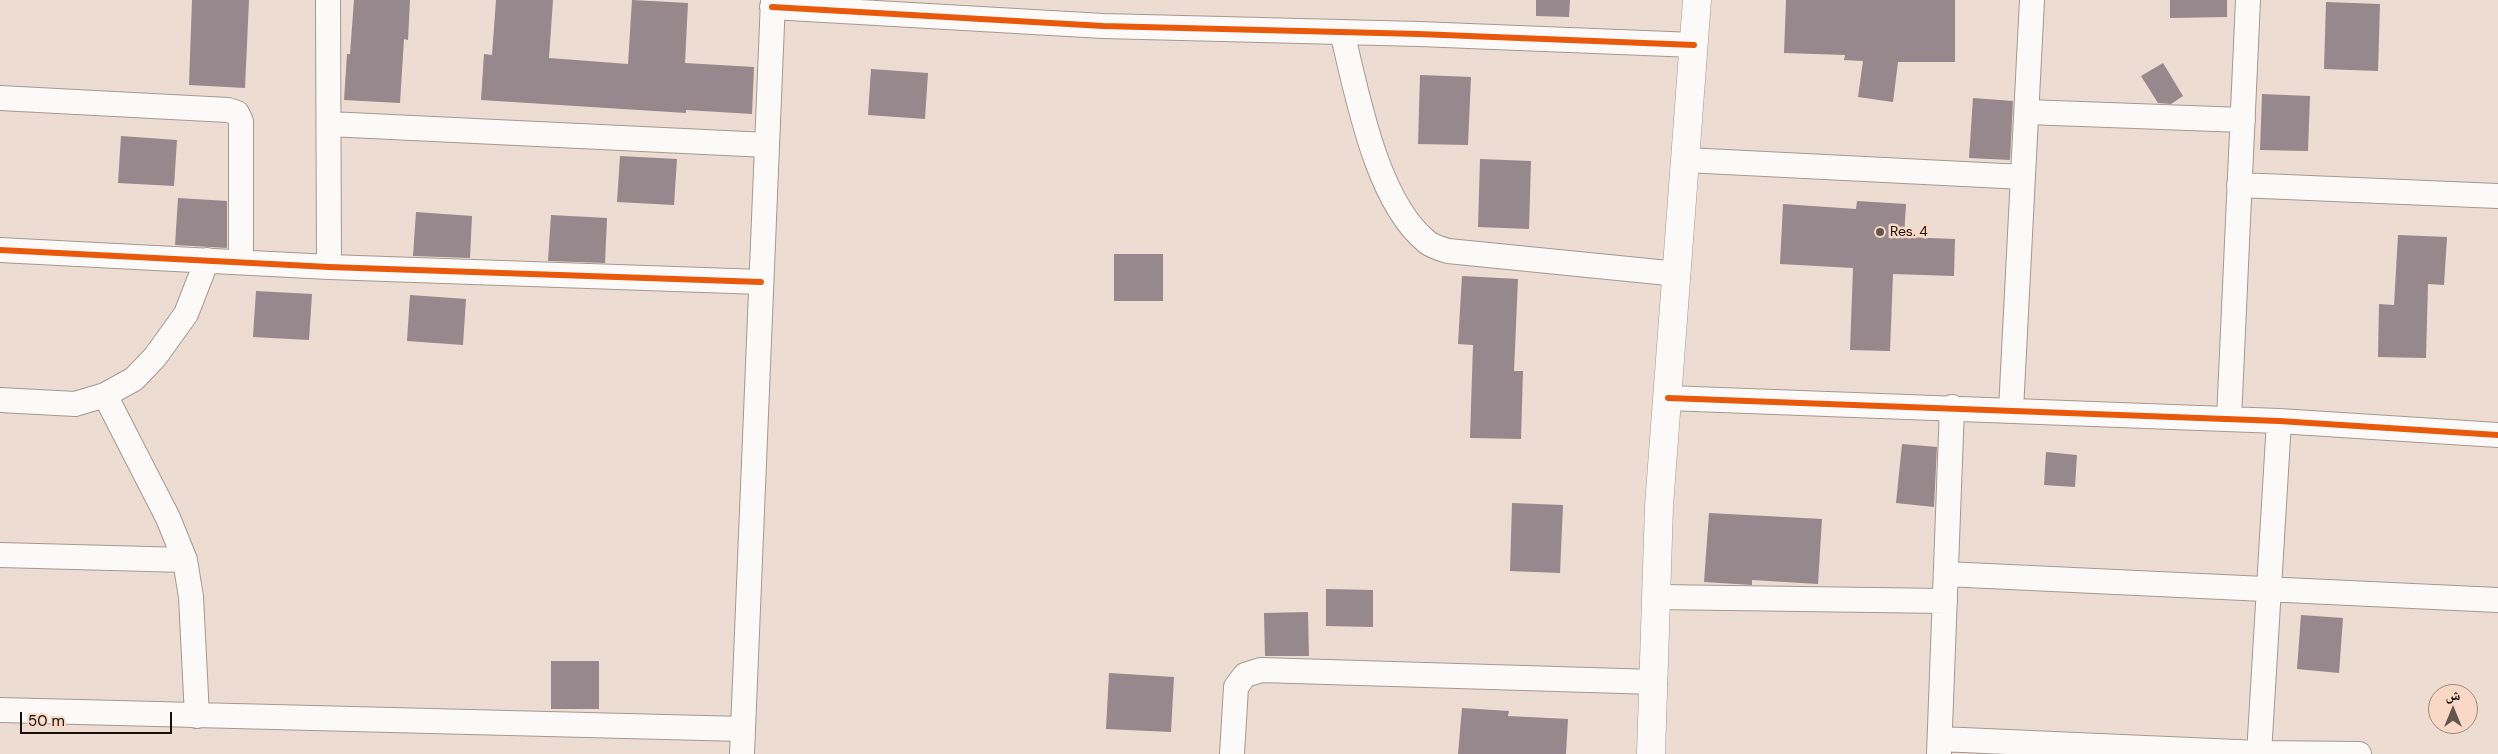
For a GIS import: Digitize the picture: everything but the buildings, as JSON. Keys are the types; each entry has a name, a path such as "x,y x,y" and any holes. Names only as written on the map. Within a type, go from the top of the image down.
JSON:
{"main road":[{"path":"1651,754 1655,682 1659,506 1678,274 1697,0"}],"street":[{"path":"328,0 329,267"},
{"path":"2011,410 2032,0"},
{"path":"2229,419 2248,0"},
{"path":"742,754 772,3 1103,26 1342,32 1694,45"},
{"path":"1342,32 1370,142 1387,185 1412,227 1428,243 1448,251 1678,274"},
{"path":"0,98 228,110 237,113 241,121 241,262"},
{"path":"2027,112 2243,120"},
{"path":"328,124 767,145"},
{"path":"1686,160 2023,177"},
{"path":"2239,185 2498,196"},
{"path":"0,250 329,267 761,282"},
{"path":"0,400 75,404 105,395 134,379 155,357 186,314 207,260"},
{"path":"105,395 168,518 185,560 191,597 197,716"},
{"path":"1668,398 1952,407 2279,421 2498,435"},
{"path":"1952,407 1939,746 2359,754"},
{"path":"2259,753 2279,421"},
{"path":"0,555 185,560"},
{"path":"1946,574 2498,600"},
{"path":"1657,597 1945,601"},
{"path":"1232,754 1236,687 1245,675 1261,670 1655,682"},
{"path":"0,710 743,728"}],"cycle path":[{"path":"772,7 1103,26 1419,34 1694,45"},
{"path":"0,250 329,267 761,282"},
{"path":"1668,398 2279,421 2498,435"}],"place":[{"name":"Res. 4","path":"1880,232"}]}
